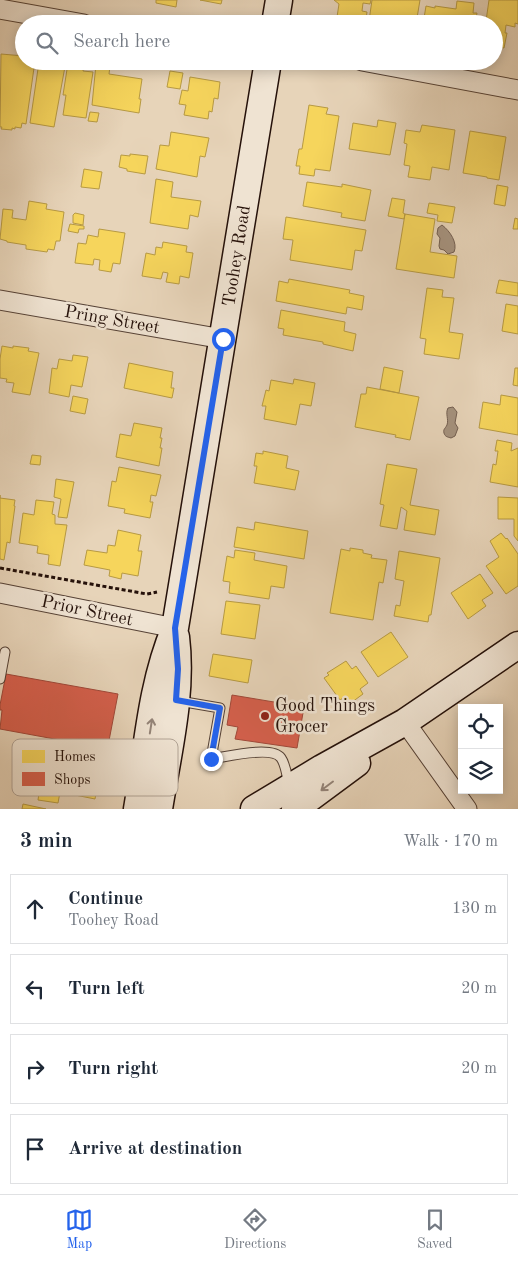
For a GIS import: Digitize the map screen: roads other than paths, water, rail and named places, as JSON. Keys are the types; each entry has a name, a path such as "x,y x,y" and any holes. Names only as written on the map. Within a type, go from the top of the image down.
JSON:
{"main road":[{"path":"276,15 279,0"},
{"name":"Toohey Road","path":"149,739 164,654 175,628 267,70"},
{"name":"Toohey Road","path":"170,739 176,700 178,669 175,628"},
{"path":"254,809 292,798 352,766 405,722 518,645"},
{"name":"Toohey Road","path":"137,809 139,796"},
{"name":"Toohey Road","path":"159,809 161,796"},
{"path":"171,796 180,809"}],"street":[{"path":"0,10 30,15"},
{"path":"410,70 518,90"},
{"name":"Pring Street","path":"0,300 223,339"},
{"name":"Prior Street","path":"0,593 175,628"},
{"path":"405,722 467,809"}],"lane":[{"path":"0,679 5,652"},
{"path":"176,700 220,708 211,759 260,752 274,753 281,758 292,798"}],"place":[{"name":"Good Things Grocer","path":"265,716"}]}
